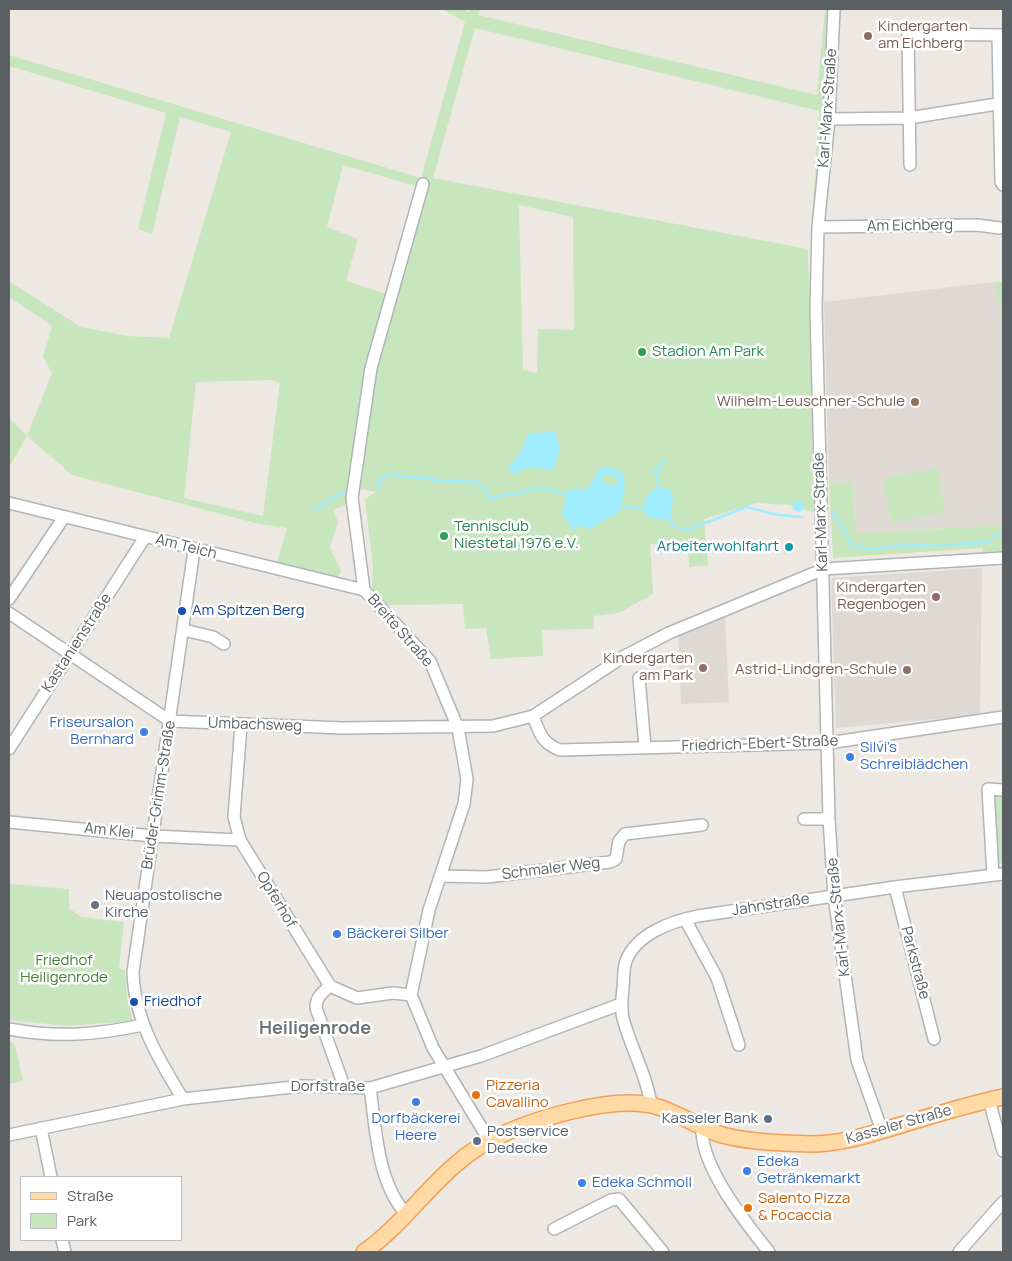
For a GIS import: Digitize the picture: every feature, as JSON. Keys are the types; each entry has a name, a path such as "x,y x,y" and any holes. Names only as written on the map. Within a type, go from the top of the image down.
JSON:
{"main road":[{"name":"Kasseler Straße","path":"650,1105 702,1127 736,1138 809,1144 854,1140 996,1099"},
{"path":"364,1252 393,1230 454,1167 489,1140 530,1123 606,1104 650,1105"}],"street":[{"name":"Karl-Marx-Straße","path":"834,9 829,119 818,227 816,299 817,408 824,569 829,819 834,896 857,1060 882,1131"},
{"path":"910,165 908,34 1000,35 1001,182 1003,185"},
{"path":"829,119 908,118 1001,103"},
{"name":"Breite Straße","path":"411,995 429,910 464,804 467,779 458,728 430,660 364,590 352,498 363,412 371,368 423,184"},
{"name":"Am Eichberg","path":"818,227 977,225 1000,228"},
{"name":"Am Teich","path":"9,503 194,550 364,590"},
{"path":"9,599 64,517"},
{"name":"Kastanienstraße","path":"9,749 145,537"},
{"name":"Brüder-Grimm-Straße","path":"183,1099 160,1062 143,1025 136,999 133,972 184,630 194,550"},
{"name":"Umbachsweg","path":"170,721 342,728 458,728 493,726 533,716 646,644 824,569 1003,558"},
{"path":"9,613 170,721"},
{"path":"184,630 213,637 224,644"},
{"path":"639,678 645,747"},
{"name":"Friedrich-Ebert-Straße","path":"533,716 540,734 548,745 560,750 828,743 1003,717"},
{"name":"Opferhof","path":"241,725 234,817 240,840 330,986"},
{"path":"998,875 988,789 1003,790"},
{"path":"804,820 829,819"},
{"name":"Am Klei","path":"9,822 153,836 240,840"},
{"name":"Schmaler Weg","path":"440,876 487,877 610,862 616,859 618,841 625,834 702,825"},
{"name":"Jahnstraße","path":"621,1004 626,961 638,942 652,933 686,919 895,887 998,875"},
{"name":"Parkstraße","path":"895,887 934,1039"},
{"path":"686,919 718,978 739,1045"},
{"path":"344,1086 316,1008 316,1001 319,996 330,986 356,998 393,993 411,995 424,1029 489,1140"},
{"path":"621,1004 623,1020 649,1092 650,1105"},
{"name":"Dorfstraße","path":"9,1135 183,1099 302,1086 370,1088 446,1068 621,1004"},
{"path":"9,1030 36,1034 75,1036 143,1025"},
{"path":"370,1088 380,1152 387,1179 407,1215"},
{"path":"996,1099 1003,1151"},
{"path":"702,1127 702,1137 720,1184 769,1252"},
{"path":"42,1128 51,1176"},
{"path":"554,1229 611,1200 619,1199 663,1252"},
{"path":"959,1252 1003,1202"}],"shaded area":[{"name":"Wilhelm-Leuschner-Schule","path":"994,282 1003,323 1003,525 857,533 852,482 829,484 824,302"},
{"name":"Astrid-Lindgren-Schule","path":"982,568 980,715 836,728 831,578"},
{"name":"Kindergarten am Park","path":"725,617 729,702 681,704 678,635"}],"green space":[{"path":"442,9 463,9 469,12 471,9 480,9 478,15 817,95 825,9 842,9 817,222 812,222 819,111 475,28 433,178 808,249 814,512 789,505 757,503 704,519 708,565 689,567 688,546 650,544 653,594 619,613 594,616 594,629 542,630 543,656 491,659 486,628 465,629 463,604 387,605 372,588 373,566 365,499 376,492 360,489 357,500 334,510 338,523 330,547 341,571 337,580 276,566 287,528 259,524 72,475 27,436 52,373 43,357 52,326 9,297 9,281 81,327 128,336 169,338 231,132 180,117 152,234 138,229 166,113 9,66 9,55 421,178 465,22","holes":["343,165 419,187 387,294 346,281 358,239 327,227","519,205 573,217 574,330 538,329 537,373 523,370","271,380 280,383 263,516 184,498 196,382"]},
{"path":"994,282 1003,282 1003,323"},
{"path":"9,418 27,436 11,464 9,462"},
{"path":"938,468 945,513 891,523 883,478"},
{"path":"852,482 857,533 1003,525 1003,553 982,555 982,548 833,558 829,484"},
{"path":"992,794 1003,794 1003,863 996,864"},
{"name":"Friedhof Heiligenrode","path":"9,884 69,889 69,908 81,917 124,922 119,968 125,971 127,999 133,1021 66,1026 9,1020"},
{"path":"9,1040 15,1045 23,1081 9,1084"}],"water":[{"path":"555,432 560,449 553,470 527,467 515,474 507,469 519,455 529,433"},
{"path":"608,467 622,472 625,485 620,511 588,530 583,525 578,526 574,531 562,514 568,490 587,489 599,469","holes":["606,474 614,475 618,481 614,487 601,480"]},
{"path":"659,487 667,488 673,495 670,521 647,517 644,502 653,489"},
{"path":"798,500 804,506 798,512 792,506"}],"waterway":[{"path":"659,487 655,471 665,461"},
{"path":"378,488 380,480 389,474 445,481 476,482 487,491 489,498 542,488 569,494"},
{"path":"314,510 346,490"},
{"path":"619,505 648,510"},
{"path":"668,520 678,528 690,529 746,507 778,515 803,517"},
{"path":"832,510 853,546 872,549 896,546 985,543 1003,532"}],"place":[{"name":"Kindergarten am Eichberg","path":"868,36"},
{"name":"Stadion Am Park","path":"642,352"},
{"name":"Wilhelm-Leuschner-Schule","path":"915,402"},
{"name":"Tennisclub Niestetal 1976 e.V.","path":"444,536"},
{"name":"Arbeiterwohlfahrt","path":"789,547"},
{"name":"Kindergarten Regenbogen","path":"936,597"},
{"name":"Am Spitzen Berg","path":"182,611"},
{"name":"Kindergarten am Park","path":"703,668"},
{"name":"Astrid-Lindgren-Schule","path":"907,670"},
{"name":"Friseursalon Bernhard","path":"144,732"},
{"name":"Silvi's Schreiblädchen","path":"850,757"},
{"name":"Neuapostolische Kirche","path":"95,905"},
{"name":"Bäckerei Silber","path":"337,934"},
{"name":"Friedhof","path":"134,1002"},
{"name":"Pizzeria Cavallino","path":"476,1095"},
{"name":"Dorfbäckerei Heere","path":"416,1102"},
{"name":"Kasseler Bank","path":"768,1119"},
{"name":"Postservice Dedecke","path":"477,1141"},
{"name":"Edeka Getränkemarkt","path":"747,1171"},
{"name":"Edeka Schmoll","path":"582,1183"},
{"name":"Salento Pizza & Focaccia","path":"748,1208"}],"district":[{"name":"Heiligenrode","path":"315,1029"}]}
